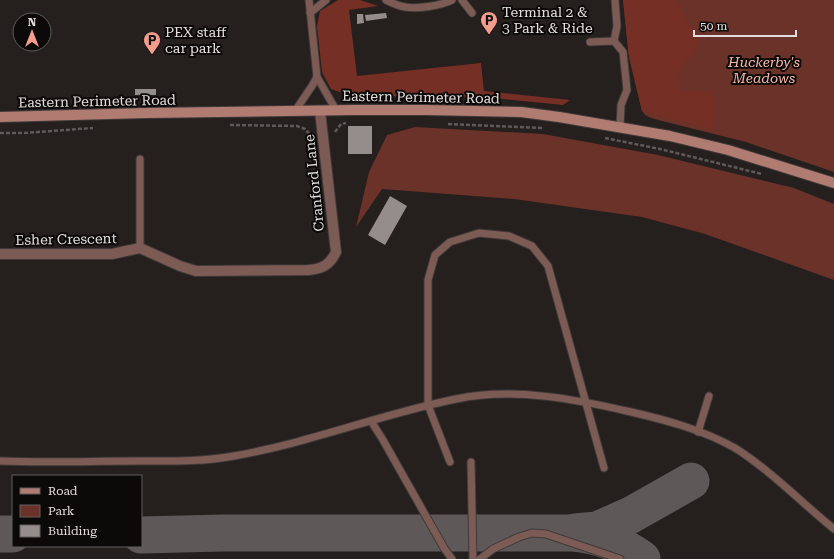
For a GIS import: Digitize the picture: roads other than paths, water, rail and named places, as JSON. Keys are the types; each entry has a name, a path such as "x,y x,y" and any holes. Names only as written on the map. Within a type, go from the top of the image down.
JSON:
{"street":[{"name":"Eastern Perimeter Road","path":"0,117 336,110 521,112 670,136 728,150 834,183"},
{"name":"Cranford Lane","path":"140,248 189,270 314,270 330,263 336,252 320,111"},
{"name":"Esher Crescent","path":"0,254 112,254 140,248"}],"lane":[{"path":"308,0 317,77 336,110"},
{"path":"310,13 326,0"},
{"path":"386,0 405,7 414,7 435,6 452,0"},
{"path":"462,0 472,13"},
{"path":"615,0 617,26 614,41 622,52 627,90 620,105 620,127"},
{"path":"590,42 614,41"},
{"path":"294,111 317,77"},
{"path":"140,159 140,248"},
{"path":"450,462 428,405 428,280 435,255 450,242 479,233 509,236 532,246 548,266 584,401 604,468"},
{"path":"0,461 45,462 216,459 252,453 457,398 499,395 539,396 584,401 661,419 698,432 735,449 777,480 834,529"},
{"path":"698,432 709,396"},
{"path":"371,421 444,548 452,559"},
{"path":"472,462 473,559"},
{"path":"480,559 493,548 519,537 532,534 546,534 620,559"}],"place":[{"name":"Terminal 2 & 3 Park & Ride","path":"489,35"},
{"name":"PEX staff car park","path":"152,55"}],"park label":[{"name":"Huckerby's Meadows","path":"764,70"}]}
